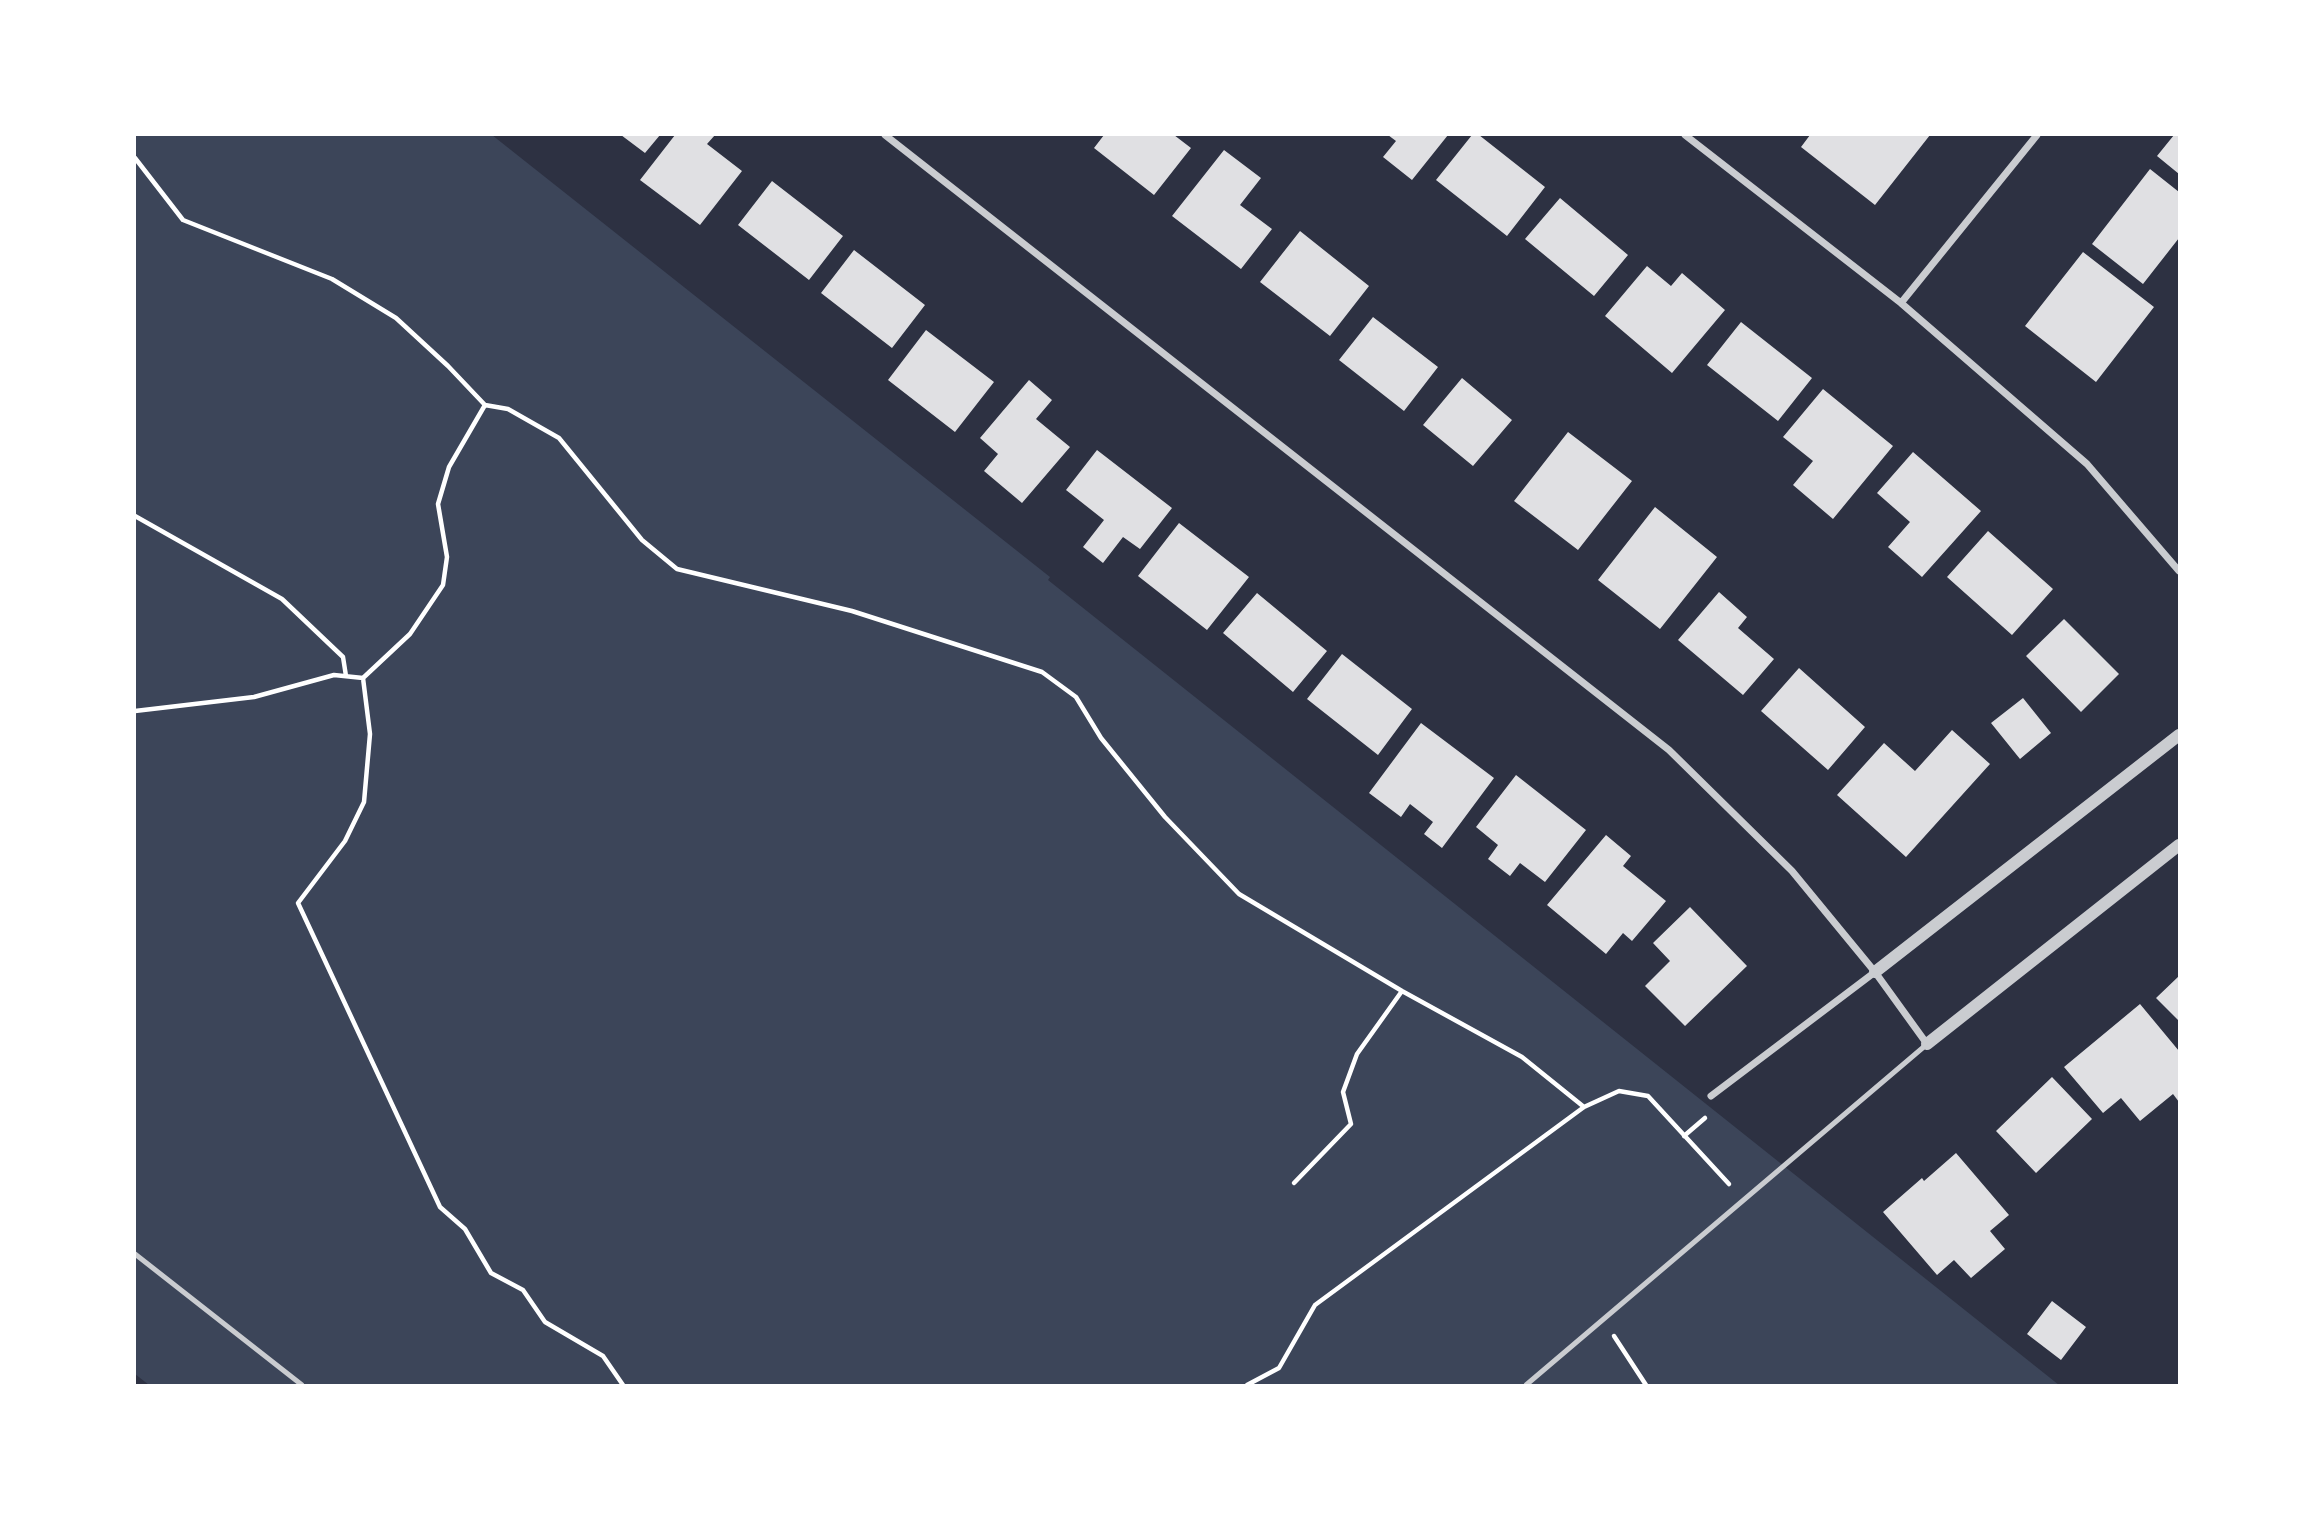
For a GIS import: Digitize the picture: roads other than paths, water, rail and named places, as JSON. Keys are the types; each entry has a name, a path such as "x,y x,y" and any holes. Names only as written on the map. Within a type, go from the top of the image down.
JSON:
{"street":[{"path":"885,135 1669,750 1792,870 1875,972 1927,1044 2179,845"},
{"path":"1685,135 1901,303 2087,464 2179,571"},
{"path":"1901,303 2037,135"},
{"path":"1711,1096 2179,735"}],"lane":[{"path":"1526,1385 1927,1044"},
{"path":"135,1254 302,1385"}]}
